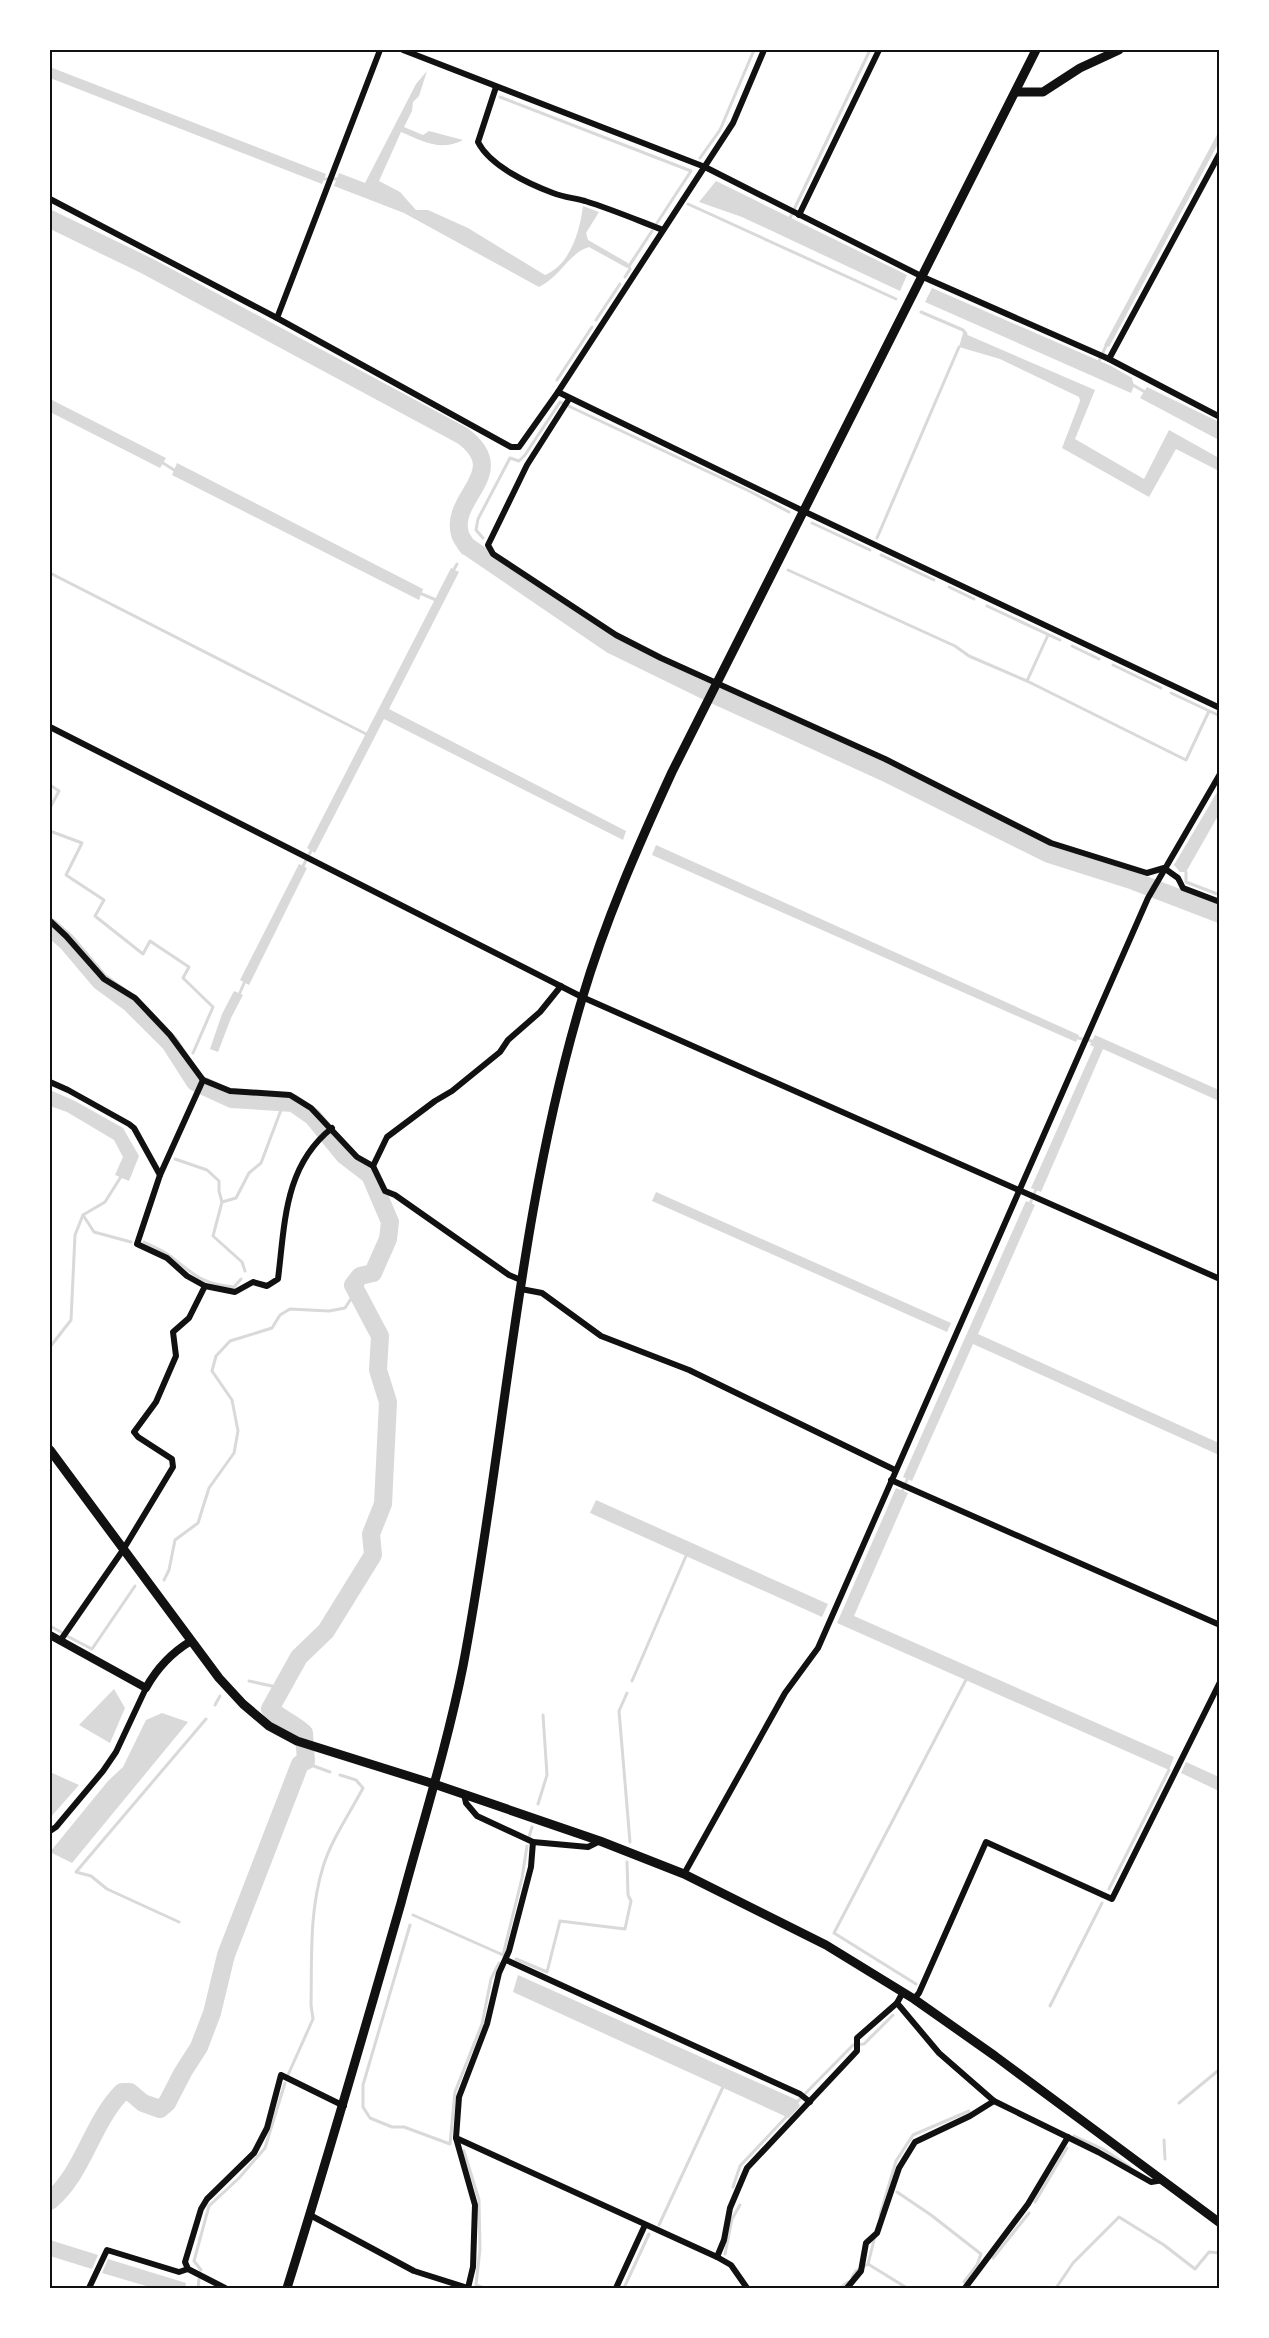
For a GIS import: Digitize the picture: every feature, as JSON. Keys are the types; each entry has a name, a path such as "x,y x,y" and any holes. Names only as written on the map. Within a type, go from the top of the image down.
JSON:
{"main road":[{"path":"287,2289 344,2106 434,1784 462,1669 522,1285 551,1125 582,997 621,885 639,844 1036,50"},
{"path":"1016,92 1043,92 1080,68 1119,50"},
{"path":"50,1450 219,1678 243,1704 269,1726 297,1741 434,1784 600,1841 684,1875 826,1946 914,1999 995,2056 1220,2223"}],"street":[{"path":"277,318 380,50"},
{"path":"403,50 705,168 923,277 1109,359 1220,417"},
{"path":"50,199 277,318 511,447 519,447 558,392 733,123 764,50"},
{"path":"799,215 879,50"},
{"path":"495,87 478,142 490,156 508,171 528,183 663,230"},
{"path":"1109,359 1220,153"},
{"path":"558,392 805,512 1220,708"},
{"path":"569,399 527,465 488,549 616,635 661,658 885,759 1051,843 1147,873 1164,868"},
{"path":"50,728 582,997 1220,1279"},
{"path":"684,1875 785,1693 818,1648 1148,898 1220,774"},
{"path":"1164,868 1178,878 1183,888 1220,902"},
{"path":"50,921 105,979 135,998 170,1035 203,1080 230,1090 290,1095 311,1108 357,1157 373,1166 385,1191 395,1195 522,1285 542,1293 601,1336 689,1370 895,1470"},
{"path":"373,1166 387,1137 500,1052 508,1040 540,1012 561,986"},
{"path":"203,1080 160,1175 137,1244 167,1258 188,1276 205,1286 236,1292 253,1281 267,1286 278,1279 287,1210 293,1184 302,1161 319,1139 332,1128"},
{"path":"50,1082 134,1128 160,1175"},
{"path":"60,1641 123,1550 172,1467 172,1458 138,1437 134,1432 156,1402 176,1356 173,1332 189,1318 205,1286"},
{"path":"891,1480 1220,1625"},
{"path":"50,1635 146,1688"},
{"path":"50,1831 104,1771 116,1752 146,1688 162,1664 177,1649 191,1641"},
{"path":"914,1999 919,1993 986,1842 1112,1899 1220,1682"},
{"path":"464,1794 466,1803 477,1816 533,1842 588,1847 600,1841"},
{"path":"310,2215 414,2271 468,2288 473,2267 475,2205 456,2138 459,2097 487,2024 499,1973 506,1960 531,1867 533,1842"},
{"path":"506,1960 800,2094 810,2102"},
{"path":"717,2257 724,2240 730,2208 747,2168 857,2051 857,2038 897,2003 903,1992"},
{"path":"897,2003 939,2053 994,2101 1151,2182 1163,2180"},
{"path":"225,2289 188,2269 185,2262 201,2209 207,2199 254,2153 267,2128 281,2075 344,2106"},
{"path":"847,2289 862,2267 866,2243 875,2235 899,2168 915,2142 970,2116 994,2101"},
{"path":"456,2138 717,2257 731,2265 747,2289"},
{"path":"965,2289 1028,2204 1068,2138"},
{"path":"616,2289 645,2225"},
{"path":"89,2289 107,2250 179,2271 188,2269"}],"shaded area":[{"path":"50,67 326,174 322,184 50,78"},
{"path":"427,71 419,96 413,102 412,111 404,127 423,135 429,131 463,140 439,145 424,142 401,132 379,181 400,192 416,210 428,210 468,228 545,275 561,264 572,246 583,206 599,212 586,233 588,240 628,263 629,266 627,268 589,247 576,254 553,278 539,287 404,213 334,186 339,173 365,183 416,84"},
{"path":"1219,131 1219,142 1109,347 1104,345"},
{"path":"716,181 907,275 900,291 742,217 699,202"},
{"path":"932,288 1111,366 1132,378 1134,386 1131,393 925,302"},
{"path":"963,333 1095,390 1075,439 1144,479 1169,430 1219,458 1219,471 1176,449 1149,497 1062,448 1080,401 1079,397 1000,359 959,347"},
{"path":"1147,387 1219,422 1219,440 1140,398"},
{"path":"50,399 166,458 160,468 50,412"},
{"path":"177,463 423,589 419,600 172,475"},
{"path":"451,568 459,572 389,709 626,831 623,840 384,719 315,853 307,848"},
{"path":"1219,789 1219,814 1186,872 1180,872 1174,865"},
{"path":"656,845 1079,1035 1076,1042 652,855"},
{"path":"299,864 307,868 249,985 240,980"},
{"path":"234,991 243,995 218,1052 210,1049 222,1014"},
{"path":"1095,1035 1219,1090 1219,1101 1103,1049 1041,1192 1031,1188 1094,1047 1090,1045"},
{"path":"50,1090 123,1128 139,1156 129,1181 115,1175 123,1157 114,1140 67,1112 50,1106"},
{"path":"656,1192 951,1323 947,1332 652,1201"},
{"path":"1026,1201 1035,1205 978,1334 1219,1443 1219,1455 973,1344 912,1481 903,1477"},
{"path":"896,1488 908,1493 854,1616 1174,1757 1169,1770 837,1623"},
{"path":"596,1500 828,1604 822,1617 590,1513"},
{"path":"114,1689 125,1708 110,1743 79,1725"},
{"path":"162,1713 188,1722 72,1863 50,1852 108,1781 123,1767 146,1720"},
{"path":"1186,1762 1219,1777 1219,1791 1181,1773"},
{"path":"50,1772 79,1785 50,1818"},
{"path":"518,1975 797,2100 800,2106 789,2118 513,1992"},
{"path":"50,2240 98,2255 92,2269 50,2256"},
{"path":"108,2259 186,2283 185,2288 153,2288 102,2273"}],"waterway":[{"path":"700,158 720,130 754,50"},
{"path":"790,218 870,50"},
{"path":"500,97 691,171 657,223"},
{"path":"324,179 336,179"},
{"path":"688,204 896,299"},
{"path":"50,219 147,266 463,436 476,449 482,462 481,474 463,508 459,521 462,539 467,546 612,645 706,691 884,772 1049,854 1134,881 1220,914"},
{"path":"625,277 630,269 629,266 652,231"},
{"path":"596,320 620,284"},
{"path":"921,312 963,330 966,334"},
{"path":"557,380 592,327"},
{"path":"1099,361 1106,346"},
{"path":"877,538 959,347"},
{"path":"1133,385 1145,392"},
{"path":"483,538 476,530 478,519 510,458 519,461 525,455 560,402 789,512"},
{"path":"163,463 174,470"},
{"path":"812,523 870,550"},
{"path":"463,553 467,546"},
{"path":"881,555 934,580"},
{"path":"453,571 457,564"},
{"path":"788,570 955,646 969,656 1027,681 1186,760 1209,711"},
{"path":"50,573 366,734"},
{"path":"949,587 974,599"},
{"path":"422,594 436,600"},
{"path":"987,606 1060,640"},
{"path":"1027,681 1048,635"},
{"path":"1072,646 1099,659"},
{"path":"1113,665 1161,688"},
{"path":"1171,693 1220,716"},
{"path":"50,785 59,791 50,808"},
{"path":"50,831 82,843 66,875 104,900 95,916 143,954 150,941 189,967 183,978 213,1007 193,1053"},
{"path":"302,868 313,847"},
{"path":"1186,872 1186,882 1220,895"},
{"path":"50,927 67,942 100,981 130,1003 170,1043 195,1082 232,1099 293,1103 313,1117 344,1155 370,1175 390,1222 388,1239 373,1273 360,1276 353,1285 380,1336 378,1370 388,1402 383,1504 371,1534 373,1555 326,1631 299,1657 270,1709 304,1733 306,1761 300,1764 226,1955 212,2013 199,2047 167,2103 160,2109 143,2103 130,2092 122,2092 102,2118 71,2176 50,2201"},
{"path":"238,997 245,981"},
{"path":"1078,1038 1096,1042"},
{"path":"245,1271 242,1262 213,1236 222,1202 236,1198 249,1173 261,1163 282,1102"},
{"path":"175,1159 207,1170 219,1181 222,1202"},
{"path":"50,1347 71,1320 75,1235 83,1215 105,1202 122,1175"},
{"path":"1029,1206 1037,1187"},
{"path":"83,1215 94,1232 131,1242"},
{"path":"144,1242 164,1252 206,1281 234,1287 241,1279"},
{"path":"164,1580 169,1570 175,1540 198,1523 209,1488 234,1453 238,1431 232,1400 212,1371 216,1356 230,1341 272,1328 280,1315 290,1309 329,1311 345,1308 356,1291"},
{"path":"901,1494 909,1475"},
{"path":"632,1681 686,1556"},
{"path":"67,1636 92,1649 135,1586"},
{"path":"50,1626 61,1632"},
{"path":"916,1984 834,1933 968,1676"},
{"path":"249,1681 281,1688"},
{"path":"627,1693 619,1711 630,1842"},
{"path":"215,1705 220,1696"},
{"path":"538,1804 547,1775 543,1715"},
{"path":"179,1922 107,1889 91,1876 76,1872 206,1719"},
{"path":"306,1761 330,1772"},
{"path":"1109,1889 1169,1770"},
{"path":"288,2075 313,2019 311,2005 312,1936 315,1901 323,1867 341,1827 363,1788 356,1780 340,1775"},
{"path":"529,1837 532,1827"},
{"path":"413,1915 503,1955 522,1878 527,1846"},
{"path":"516,1959 547,1972 560,1921 625,1929 631,1901 628,1895 627,1862"},
{"path":"1050,2006 1102,1903"},
{"path":"410,1925 363,2085 363,2107 370,2118 392,2127 404,2127 450,2144 455,2092 482,2024 491,1979 499,1963"},
{"path":"796,2103 853,2045 864,2044 893,2015"},
{"path":"1179,2103 1220,2069"},
{"path":"201,2270 194,2261 209,2206 239,2178 265,2148 285,2083"},
{"path":"659,2225 723,2087"},
{"path":"880,2215 896,2161 913,2135 969,2111"},
{"path":"733,2187 740,2166 788,2115"},
{"path":"1074,2136 1103,2149 1130,2167"},
{"path":"1164,2140 1165,2159"},
{"path":"1035,2202 1067,2148"},
{"path":"464,2151 479,2200 480,2249 476,2285 484,2288"},
{"path":"897,2192 981,2254 977,2265 964,2282"},
{"path":"725,2254 732,2219 740,2205"},
{"path":"993,2258 1029,2213"},
{"path":"1056,2288 1073,2263 1119,2217 1164,2245 1195,2269 1209,2252 1220,2253"},
{"path":"624,2288 649,2234"},
{"path":"852,2277 856,2271 868,2264 875,2236"},
{"path":"868,2264 907,2288"},
{"path":"198,2288 199,2279"},
{"path":"840,2288 848,2282"}]}
